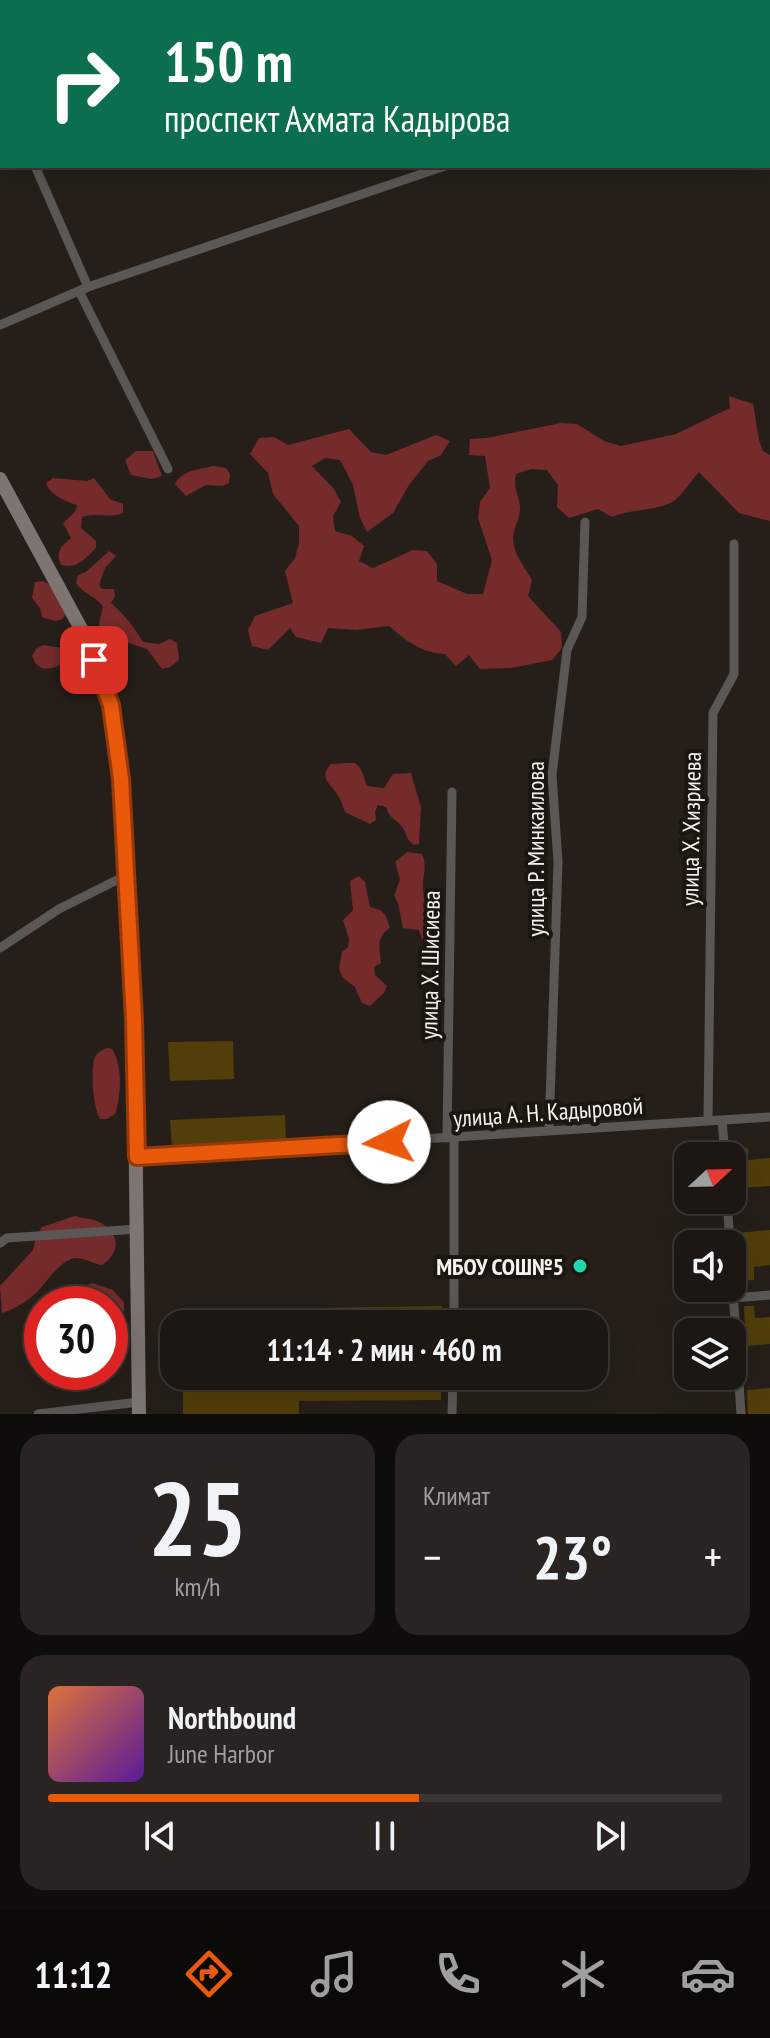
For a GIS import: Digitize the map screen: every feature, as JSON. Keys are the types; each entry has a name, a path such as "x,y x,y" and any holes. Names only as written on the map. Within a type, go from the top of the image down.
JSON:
{"street":[{"path":"36,168 84,289 168,469"},
{"path":"0,325 84,289 439,168"},
{"path":"0,479 86,638 111,705 121,779 134,1019 139,1408 38,1414"},
{"name":"улица Р. Минкаилова","path":"549,1131 558,862 552,775 567,650 582,617 585,522"},
{"name":"улица Х. Хизриева","path":"708,1121 713,713 734,674 734,544"},
{"name":"улица Х. Шисиева","path":"452,792 454,1310"},
{"path":"0,948 59,909 127,875"},
{"name":"улица А. Н. Кадыровой","path":"137,1157 770,1117"},
{"path":"722,1120 724,1142"},
{"path":"0,1243 7,1238 138,1229"},
{"path":"746,1297 770,1295"},
{"path":"733,1302 741,1414"},
{"path":"452,1414 453,1390"}],"shaded area":[{"path":"729,396 753,404 763,451 770,455 770,521 739,513 699,472 674,501 667,504 612,517 598,509 569,518 557,507 558,485 547,470 531,469 516,474 515,487 520,510 513,534 514,544 532,580 528,596 561,632 562,648 552,660 511,668 480,669 469,655 456,666 445,654 415,645 389,626 356,630 328,628 321,643 296,637 290,628 268,650 252,646 248,630 255,616 293,603 285,571 295,558 299,543 299,526 273,494 268,473 250,454 259,438 274,437 288,445 349,429 371,452 386,455 436,435 450,441 441,455 428,461 409,485 393,513 367,532 360,518 353,485 340,460 325,458 312,466 334,489 341,502 333,516 335,531 352,536 364,546 359,561 373,568 413,550 427,551 437,564 437,581 467,594 483,594 492,560 478,518 480,502 490,488 485,456 469,455 470,439 561,423 577,424 604,441 621,446 676,434 730,408"},
{"path":"136,451 153,451 162,476 152,479 131,475 125,460"},
{"path":"213,466 226,468 230,474 229,483 223,486 206,485 186,496 175,484 186,473"},
{"path":"53,478 87,481 94,478 110,499 123,504 123,513 82,517 81,528 96,541 96,548 72,566 61,565 59,553 71,538 63,523 75,512 77,505 51,491 46,483"},
{"path":"109,551 116,556 105,568 99,585 102,589 114,589 115,596 111,603 143,642 159,644 170,639 177,643 179,660 170,667 162,669 147,649 119,640 117,632 100,630 103,607 76,583 78,575 86,572"},
{"path":"43,581 50,585 67,611 63,619 55,621 42,617 40,608 32,598 35,582"},
{"path":"43,645 63,648 70,653 69,661 48,669 39,666 32,656"},
{"path":"355,763 361,769 367,786 384,788 393,774 411,773 421,807 419,844 409,841 386,807 378,805 376,820 370,824 345,812 326,778 327,769 331,764"},
{"path":"407,852 422,854 424,859 424,894 434,936 430,942 422,939 419,930 403,928 394,896 400,879 395,862"},
{"path":"359,876 365,882 370,907 386,916 390,928 380,939 381,963 374,967 375,975 387,986 370,1006 362,1003 355,987 342,977 339,968 349,939 343,920 353,910 350,881"},
{"path":"112,1049 118,1064 119,1099 115,1114 100,1119 94,1099 93,1066 97,1054"},
{"path":"75,1216 95,1220 112,1233 115,1250 102,1265 78,1258 66,1261 42,1286 24,1286 24,1302 2,1313 0,1286 33,1250 42,1227"}],"building":[{"path":"233,1041 234,1079 170,1081 168,1042"},
{"path":"285,1115 286,1140 172,1147 170,1120"},
{"path":"746,1148 748,1160 770,1158 770,1186 746,1188"},
{"path":"770,1230 770,1265 754,1267 754,1280 746,1281 746,1232"},
{"path":"442,1306 442,1310 183,1310"},
{"path":"744,1306 754,1306 755,1318 770,1317 770,1344 746,1346"},
{"path":"770,1388 770,1414 748,1414 747,1390"},
{"path":"183,1390 441,1390 441,1400 299,1401 299,1414 183,1414"}],"place":[{"name":"МБОУ СОШ№5","path":"580,1266"}],"route":[{"path":"94,660 111,705 121,779 134,1019 137,1157 389,1142"}]}
